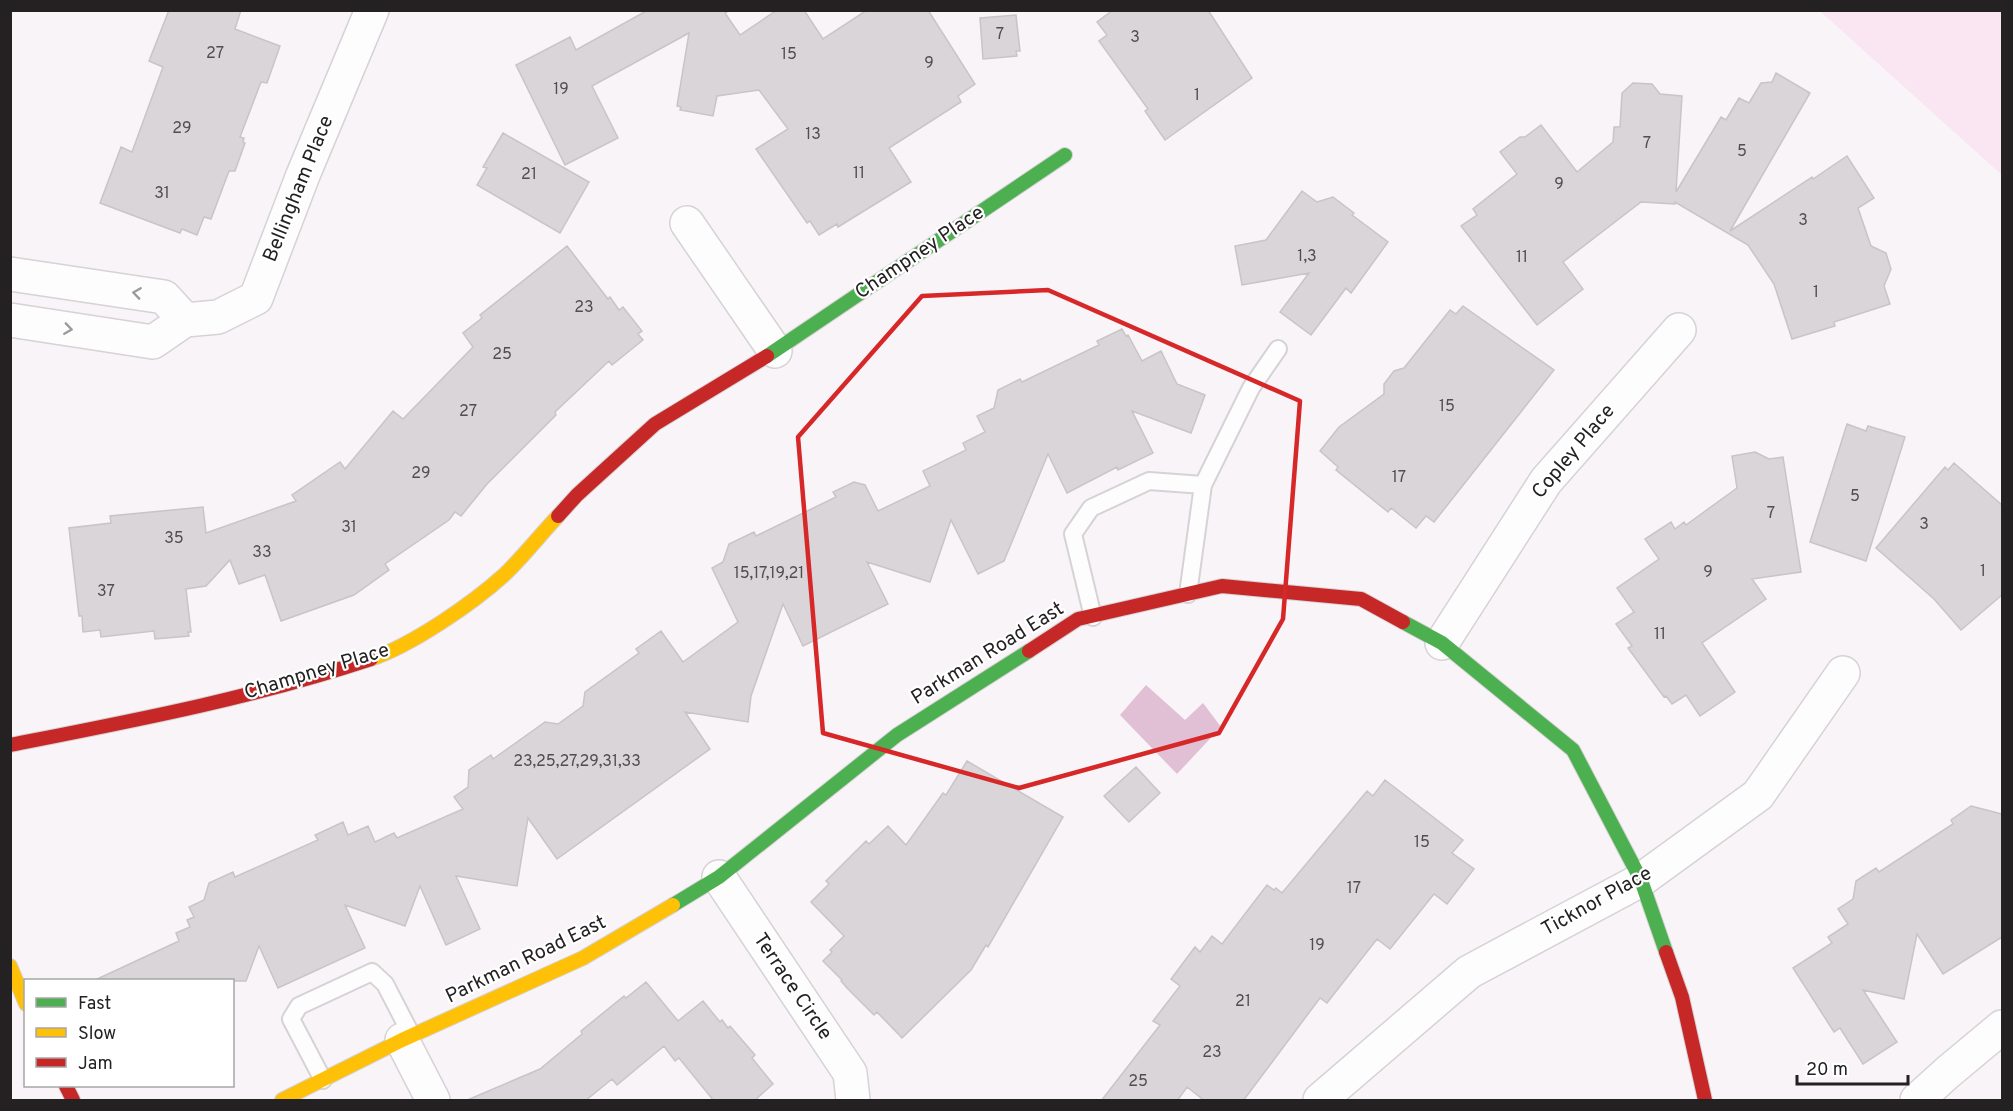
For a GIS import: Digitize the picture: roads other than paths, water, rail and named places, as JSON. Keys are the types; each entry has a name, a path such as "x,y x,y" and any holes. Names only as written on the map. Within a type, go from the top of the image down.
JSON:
{"street":[{"name":"Bellingham Place","path":"10,321 153,342 185,320 218,317 256,298 303,175 372,10"},
{"name":"Champney Place","path":"10,745 181,711 307,680 388,653 448,618 504,575 577,495 655,424 775,351 1065,155"},
{"path":"687,223 775,351"},
{"path":"10,274 164,297 185,320"},
{"name":"Copley Place","path":"1442,644 1546,481 1679,330"},
{"name":"Parkman Road East","path":"282,1101 407,1038 583,958 719,877 897,735 1078,620 1222,586 1361,599 1442,644 1573,750 1641,880 1682,997 1705,1101"},
{"name":"Ticknor Place","path":"1320,1101 1469,972 1641,880 1758,795 1843,673"},
{"name":"Terrace Circle","path":"719,877 850,1073 853,1101"},
{"path":"10,966 24,999"},
{"path":"1917,1101 2002,1027"},
{"path":"407,1038 433,1101"},
{"path":"66,1087 73,1101"}],"lane":[{"path":"1188,594 1203,485 1251,388 1278,349"},
{"path":"1094,617 1073,534 1091,508 1149,481 1203,485"},
{"path":"323,1080 291,1018 299,1006 372,972 385,984 407,1038"}]}
